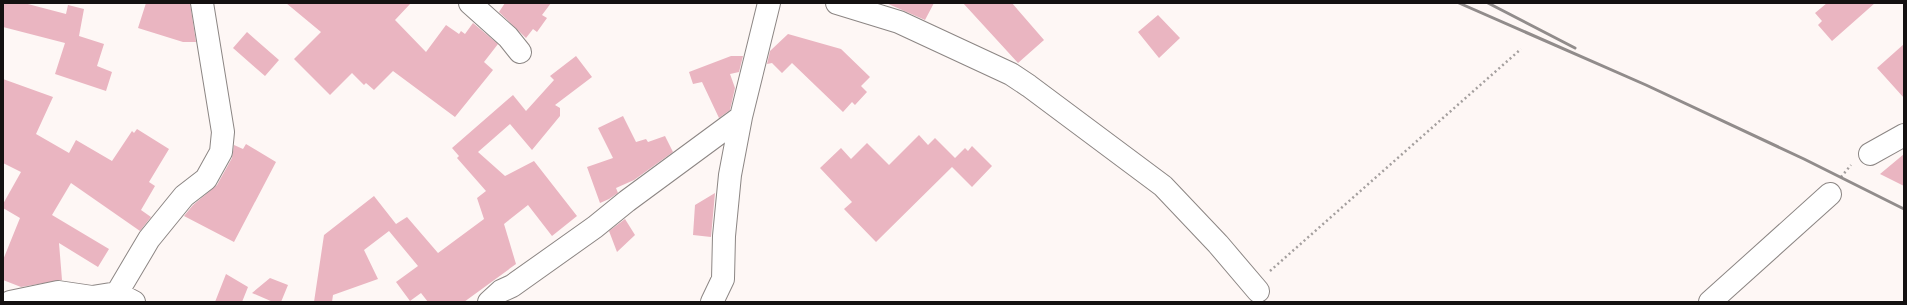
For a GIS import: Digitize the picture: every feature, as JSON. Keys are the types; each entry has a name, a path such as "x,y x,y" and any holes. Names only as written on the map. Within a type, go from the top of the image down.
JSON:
{"street":[{"path":"10,302 58,292 92,297 126,298 150,239 184,196 206,179 221,152 223,132 202,3"},
{"path":"470,3 508,37 520,52"},
{"path":"712,302 723,279 724,236 730,175 741,117 769,3"},
{"path":"837,3 899,22 1011,74 1029,86 1163,186 1218,244 1255,289"},
{"path":"489,302 501,291 512,286 595,227 627,201 741,117"},
{"path":"1870,154 1904,135"},
{"path":"1710,302 1830,194"}],"path":[{"path":"1255,289 1521,49"},
{"path":"1830,194 1852,163 1870,154"}],"building":[{"path":"3,3 24,3 66,14 68,5 84,9 79,36 104,44 97,66 112,72 106,91 55,74 65,43 3,27"},
{"path":"146,3 190,3 196,42 183,42 138,28"},
{"path":"286,3 411,3 395,20 426,52 446,25 459,34 461,31 465,34 473,23 498,44 484,62 493,70 455,117 393,71 374,90 366,83 364,85 352,73 330,95 294,59 321,32"},
{"path":"505,3 551,3 542,15 547,18 537,32 533,29 526,38 499,12"},
{"path":"886,3 934,3 925,20"},
{"path":"963,3 1012,3 1044,40 1018,63"},
{"path":"1827,3 1875,3 1832,41 1818,25 1822,21 1815,13"},
{"path":"1158,15 1180,38 1159,58 1138,32"},
{"path":"247,32 279,60 265,76 233,48"},
{"path":"788,34 841,49 870,77 861,86 867,92 855,105 852,102 843,112 792,63 782,73 772,63 767,64 770,51"},
{"path":"1904,44 1904,98 1877,68"},
{"path":"576,56 592,77 555,105 560,108 560,116 532,150 510,124 478,152 505,176 534,161 577,216 552,236 528,205 504,224 516,264 464,302 428,302 421,293 410,301 396,282 418,266 389,231 364,250 378,279 333,295 332,302 314,302 324,235 374,196 396,224 407,217 438,253 484,219 477,198 486,191 457,158 459,156 452,148 513,95 526,111 554,80 550,76"},
{"path":"731,56 743,56 739,72 730,74 735,88 730,110 719,118 702,82 693,84 689,72"},
{"path":"3,79 53,97 36,134 69,153 76,140 112,161 132,131 134,133 137,129 169,149 149,182 155,186 141,210 151,217 140,231 71,183 52,215 109,249 98,267 59,243 62,280 21,287 3,280 3,260 20,218 3,208 3,204 21,172 3,163"},
{"path":"623,116 636,142 646,139 648,142 665,136 673,152 634,180 616,188 618,193 600,203 587,167 613,158 598,128"},
{"path":"919,135 928,145 935,138 955,158 965,148 968,151 972,146 992,166 972,187 952,167 876,242 844,209 852,202 820,168 841,148 851,159 867,143 889,165"},
{"path":"246,144 276,162 234,242 184,216 193,205 217,185 232,158 234,145 243,149"},
{"path":"1904,154 1904,186 1880,174"},
{"path":"715,193 711,237 693,235 695,205"},
{"path":"625,219 635,235 617,252 609,231"},
{"path":"226,274 248,287 242,302 215,302"},
{"path":"270,278 288,285 281,302 273,302 252,293"}],"railway":[{"path":"1459,3 1646,85 1804,159 1904,209"},
{"path":"1488,3 1575,48"}]}
